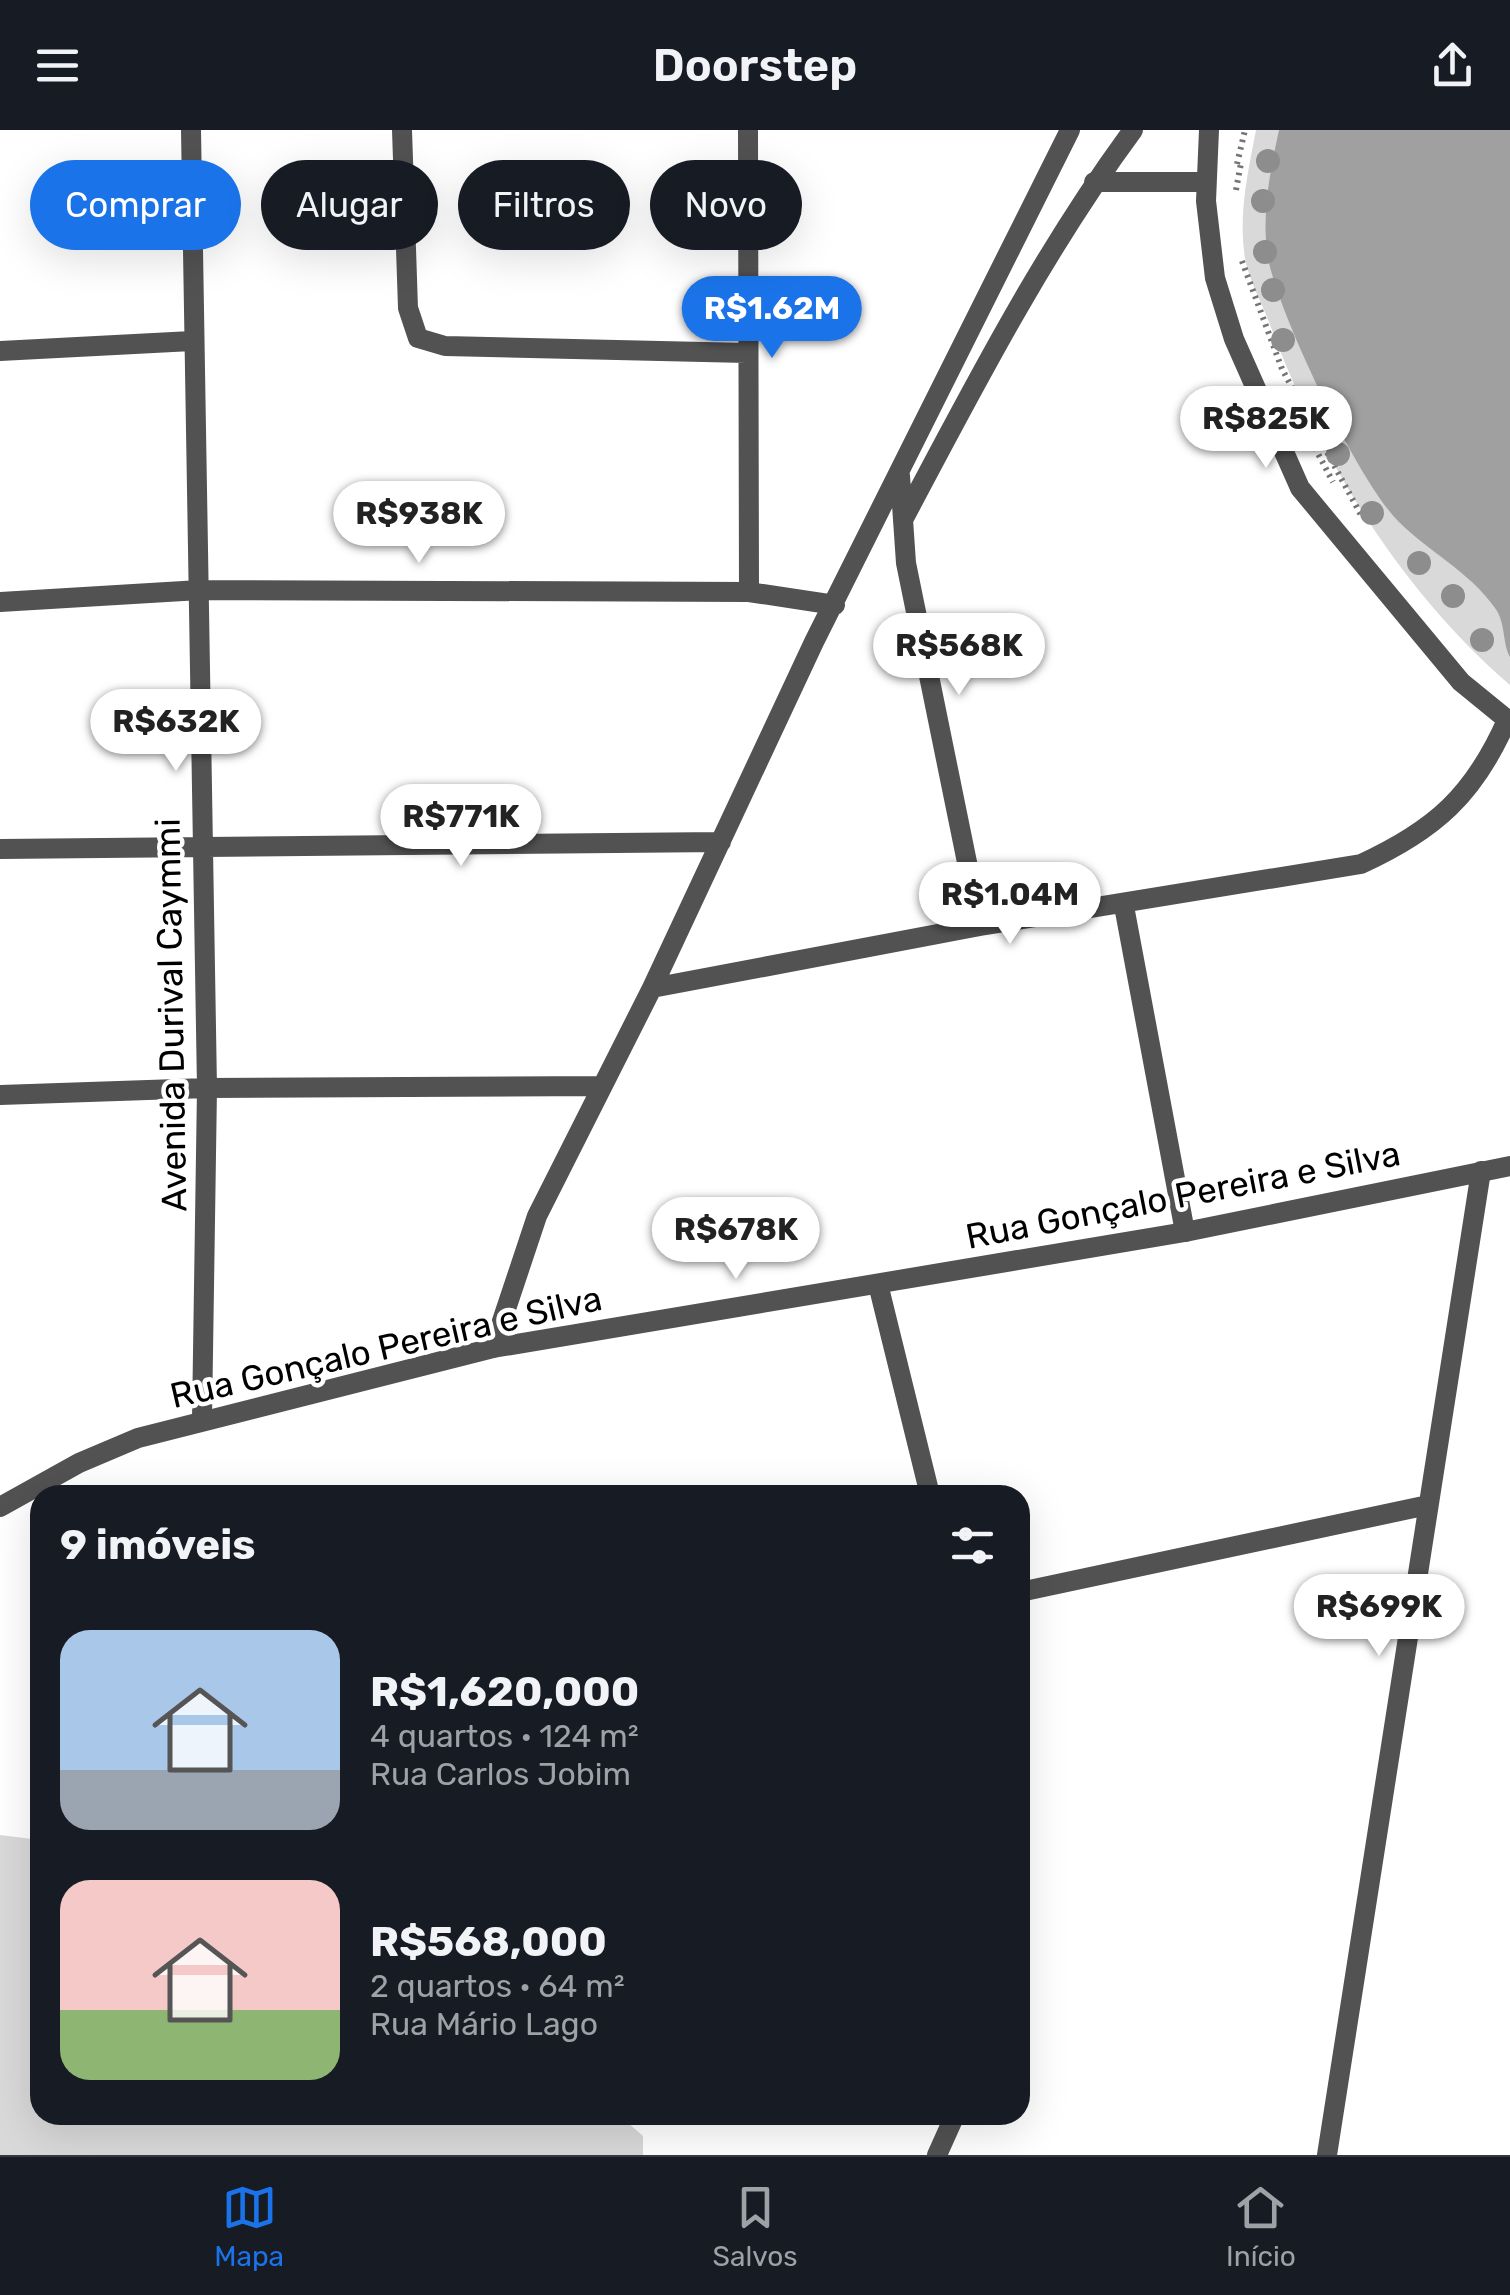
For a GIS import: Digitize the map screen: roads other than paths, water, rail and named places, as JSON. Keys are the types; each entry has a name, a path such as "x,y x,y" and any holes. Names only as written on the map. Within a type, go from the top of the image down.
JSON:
{"street":[{"name":"Avenida Durival Caymmi","path":"190,130 207,1088 202,1419"},
{"path":"402,130 408,308 418,338 445,346 747,353"},
{"path":"748,130 749,592"},
{"path":"494,1348 537,1216 1070,130"},
{"path":"901,522 1004,329 1094,182 1132,130"},
{"path":"652,988 980,926 1124,906 1361,864 1408,842 1471,787 1488,764 1509,721 1461,682 1300,488 1234,339 1215,278 1206,182 1209,130"},
{"path":"1094,182 1206,182"},
{"path":"0,351 192,340"},
{"path":"900,473 901,522 980,926"},
{"path":"0,602 200,590 749,592 835,604"},
{"path":"0,849 721,842"},
{"path":"1124,906 1185,1232"},
{"path":"0,1095 207,1088 600,1086"},
{"name":"Rua Gonçalo Pereira e Silva","path":"42,1485 93,1457 202,1419 494,1348 1185,1232 1510,1166"},
{"path":"1327,2155 1481,1171"},
{"path":"878,1284 928,1485"},
{"name":"Rua Gonçalo Pereira e Silva","path":"0,1508 30,1492"},
{"path":"1030,1590 1428,1505"},
{"path":"937,2155 950,2125"}]}
